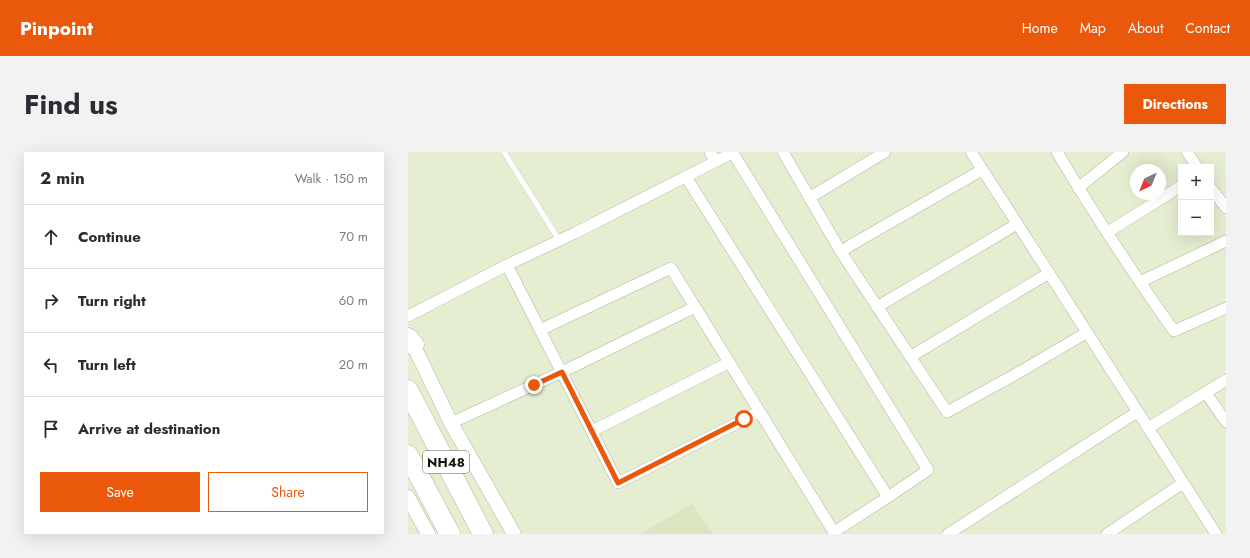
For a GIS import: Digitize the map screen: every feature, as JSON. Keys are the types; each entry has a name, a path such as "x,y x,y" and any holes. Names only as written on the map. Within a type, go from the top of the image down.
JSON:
{"highway":[{"name":"NH48","path":"408,390 483,534"},
{"name":"NH48","path":"408,455 450,534"}],"street":[{"path":"408,316 507,265 686,177 713,157 734,152 928,470 834,533 758,412 671,268 540,330"},
{"path":"782,152 842,252 910,358 947,412 1016,374 1086,332"},
{"path":"809,198 885,152"},
{"path":"971,152 1216,534"},
{"path":"1057,152 1078,188 1174,331 1226,308"},
{"path":"1078,188 1123,152"},
{"path":"1187,152 1194,164"},
{"path":"842,252 982,170"},
{"path":"686,177 888,497"},
{"path":"1108,232 1178,188"},
{"path":"1214,192 1226,208"},
{"path":"877,307 1017,224"},
{"path":"1140,282 1226,241"},
{"path":"507,265 618,483 758,412"},
{"path":"910,358 1049,272"},
{"path":"451,423 562,372 695,307"},
{"path":"410,339 451,423 514,534"},
{"path":"592,431 728,363"},
{"path":"1148,428 1226,380"},
{"path":"1206,392 1226,422"},
{"path":"948,534 1138,412"},
{"path":"1107,534 1183,483"},
{"path":"408,497 428,534"}],"lane":[{"path":"504,152 559,240"}],"shaded area":[{"path":"692,504 714,534 640,534"}],"route":[{"path":"534,385 562,372 618,483 744,419"}]}
